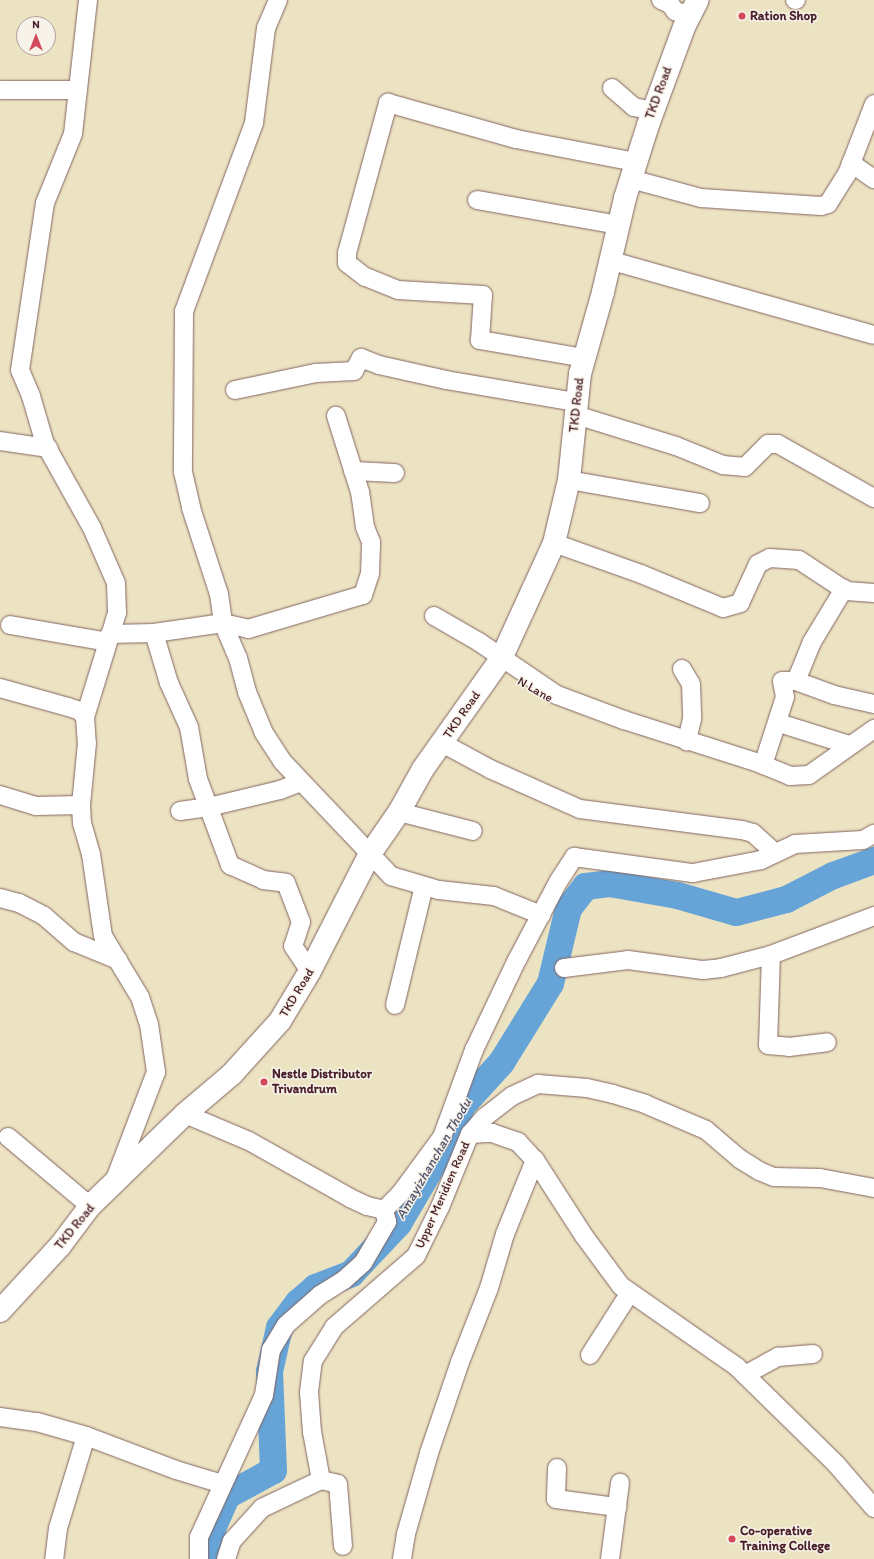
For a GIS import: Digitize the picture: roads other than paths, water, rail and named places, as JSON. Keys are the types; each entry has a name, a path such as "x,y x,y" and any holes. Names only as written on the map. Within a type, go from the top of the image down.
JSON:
{"street":[{"path":"88,0 73,134 45,203 20,370 48,448 92,528 116,583 117,613 85,716 87,743 81,804 82,822 91,854 103,936 140,997 148,1024 156,1072 114,1182"},
{"path":"278,0 266,28 254,122 184,311 183,472 191,508 220,594 223,623 264,733 282,761 391,876 439,890 494,896 541,915"},
{"path":"661,0 670,4 675,11 694,8"},
{"name":"TKD Road","path":"0,1311 60,1246 90,1206 185,1114 232,1074 280,1021 310,971 370,854 399,812 423,768 499,663 554,543 569,480 576,409 584,358 603,292 609,260 634,171 653,111 694,8"},
{"path":"612,88 634,107 653,111"},
{"path":"0,90 78,90"},
{"path":"584,358 480,340 483,295 398,290 364,277 347,263 347,254 388,103 634,171 700,198 821,206 828,204 852,163 874,104"},
{"path":"852,163 874,179"},
{"path":"477,200 619,225"},
{"path":"609,260 874,335"},
{"path":"235,390 316,373 354,371 361,358 379,365 576,409 723,465 745,467 768,444 778,444 874,498"},
{"path":"10,625 109,638 223,623 248,629 363,595 370,574 371,542 353,471 336,416"},
{"path":"0,441 48,448"},
{"path":"353,471 395,473"},
{"path":"569,480 700,503"},
{"path":"554,543 628,569 723,608 740,603 758,564 770,558 799,560 844,589 874,593"},
{"path":"796,681 812,642 844,589"},
{"path":"434,616 468,635 499,663 557,695 687,741 763,765 790,776 809,775 848,745 874,729"},
{"path":"154,633 169,683 189,727 198,779 230,865 263,880 286,883 301,922 293,946 310,971"},
{"name":"N Lane","path":"499,663 574,713"},
{"path":"682,669 691,684 692,719 687,741"},
{"path":"763,765 779,723 786,697 782,680 796,681 834,695 874,704"},
{"path":"0,688 68,707 80,711 85,716"},
{"path":"779,723 848,745"},
{"path":"442,743 490,769 580,809 742,830 753,833 775,853"},
{"path":"180,811 209,807 280,790 301,782"},
{"path":"0,795 36,806 81,804"},
{"path":"399,812 473,831"},
{"path":"384,1210 400,1194 442,1137 474,1050 541,915 574,857 693,873 761,860 795,844 862,840 874,834"},
{"path":"395,1005 424,886"},
{"path":"0,898 19,903 44,916 74,942 118,960"},
{"path":"564,968 628,960 703,970 772,955 874,916"},
{"path":"772,955 768,1045 789,1047 827,1042"},
{"name":"Upper Meridien Road","path":"321,1480 312,1432 309,1392 313,1361 334,1327 416,1256 440,1207 470,1134 485,1117 512,1096 538,1084 587,1088 645,1104 706,1130 740,1159 759,1171 774,1177 820,1178 874,1188"},
{"path":"185,1114 249,1141 350,1198 368,1206 384,1210"},
{"path":"470,1134 492,1133 518,1142 535,1160 584,1236 629,1294 746,1375 836,1464 874,1508"},
{"path":"8,1137 90,1206"},
{"path":"402,1559 406,1534 429,1453 460,1362 490,1288 505,1234 535,1160"},
{"path":"199,1559 199,1537 264,1395 270,1350 286,1325 320,1295 344,1280 363,1263 387,1222 384,1210"},
{"path":"590,1355 629,1294"},
{"path":"746,1375 778,1357 813,1354"},
{"path":"0,1417 37,1422 86,1436 222,1484"},
{"path":"54,1559 58,1528 86,1436"},
{"path":"557,1468 556,1499 617,1507"},
{"path":"226,1559 232,1541 262,1508 321,1480 338,1484 343,1546"},
{"path":"610,1559 620,1483"}],"waterway":[{"name":"Amayizhanchan Thodu","path":"209,1559 212,1528 227,1495 273,1470 269,1371 279,1327 298,1302 315,1287 351,1273 398,1223 445,1143 462,1105 501,1062 550,983 568,908 585,886 609,883 677,895 736,912 786,899 833,875 874,860"}],"place":[{"name":"Ration Shop","path":"742,16"},
{"name":"Nestle Distributor Trivandrum","path":"264,1082"},
{"name":"Co-operative Training College","path":"732,1539"}]}
